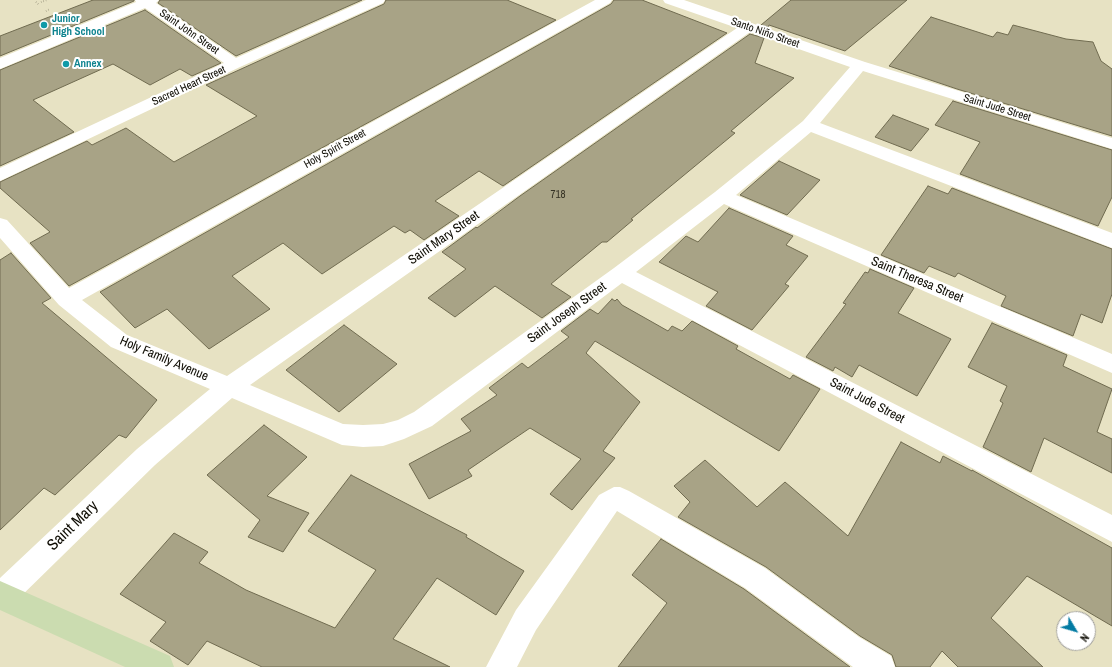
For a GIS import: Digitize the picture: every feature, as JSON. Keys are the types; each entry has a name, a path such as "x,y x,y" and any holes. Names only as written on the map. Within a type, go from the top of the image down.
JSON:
{"main road":[{"path":"0,595 159,667"}],"street":[{"name":"Sacred Heart Street","path":"0,175 235,64 378,0"},
{"name":"Holy Spirit Street","path":"66,299 605,0"},
{"name":"Santo Niño Street","path":"670,0 860,65"},
{"name":"Saint John Street","path":"147,1 235,64"},
{"path":"0,64 147,1"},
{"name":"Saint Mary Street","path":"146,456 229,387 748,27"},
{"name":"Saint Joseph Street","path":"229,387 342,434 363,436 383,435 404,429 423,420 722,196 809,125 860,65"},
{"name":"Saint Jude Street","path":"860,65 1112,144"},
{"path":"809,125 1112,242"},
{"name":"Saint Theresa Street","path":"722,196 1112,364"},
{"name":"Holy Family Avenue","path":"0,225 66,299 119,341 229,387"},
{"name":"Saint Jude Street","path":"621,273 1112,529"},
{"name":"Saint Mary","path":"0,595 146,456"},
{"path":"501,667 526,620 608,503 614,499 620,499 755,578 849,647 880,667"}],"path":[{"path":"41,2 47,0"},
{"path":"36,2 39,5"},
{"path":"46,11 50,9"}],"building":[{"path":"93,0 134,1 0,56 0,36"},
{"path":"160,0 362,0 236,56 158,3"},
{"path":"386,0 507,0 556,20 69,286 30,243 50,232 0,188 0,182 87,141 92,145 126,128 174,162 257,116 206,85 384,4"},
{"path":"614,0 642,0 727,33 503,186 479,171 435,201 459,216 424,240 410,230 405,233 394,226 322,274 283,243 232,276 270,309 209,349 167,309 135,328 100,292 611,4"},
{"path":"791,0 907,0 845,51 769,25 768,27 761,25"},
{"path":"145,10 221,63 192,76 180,69 150,85 113,64 33,100 74,132 0,166 0,70"},
{"path":"931,17 993,37 997,32 1008,35 1013,25 1066,39 1093,42 1101,61 1112,69 1112,136 957,89 889,66"},
{"path":"750,34 764,38 755,63 794,78 731,131 735,133 631,219 633,220 607,242 602,242 551,284 571,297 542,318 495,286 455,317 428,298 466,269 442,252"},
{"path":"953,101 1112,150 1112,197 1098,226 960,174 980,142 935,125"},
{"path":"893,115 929,129 911,151 875,137"},
{"path":"779,161 820,180 787,215 740,195"},
{"path":"928,186 948,194 952,188 1112,249 1112,294 1102,323 1081,314 1073,336 1001,306 1006,296 958,273 955,277 929,266 924,273 881,255"},
{"path":"729,208 793,236 786,245 808,256 785,284 789,286 752,330 706,306 718,292 659,262 686,236 698,242"},
{"path":"11,253 51,298 42,303 157,400 126,438 119,435 55,495 44,488 0,530 0,260"},
{"path":"870,269 914,288 898,313 951,339 917,396 859,365 852,377 835,367 833,371 806,357 846,304 843,303 865,272 868,273"},
{"path":"612,299 615,301 617,299 622,305 668,331 672,326 682,331 692,321 738,346 736,349 790,379 793,375 820,389 779,451 595,341 586,353 640,402 603,451 615,458 572,510 550,494 581,459 530,428 468,470 472,476 429,499 409,464 471,431 461,419 497,395 489,388 522,363 528,368 569,337 561,331 590,309 598,314"},
{"path":"992,323 1067,355 1063,366 1112,389 1097,432 1112,439 1112,473 1044,438 1031,472 983,447 1003,403 1000,401 1007,386 968,367"},
{"path":"344,325 397,364 339,412 286,370"},
{"path":"264,425 307,457 267,496 309,513 283,552 248,537 260,520 207,475"},
{"path":"901,442 940,463 943,456 972,470 1112,548 1112,626 1096,617 1096,611 1086,611 1027,576 991,618 1043,667 958,667 942,651 930,667 896,667 892,655 860,636 766,567 678,517 690,502 674,486 705,460 757,507 785,482 848,536"},
{"path":"351,475 467,535 466,537 524,571 496,615 437,578 393,639 450,667 262,667 207,641 188,665 150,641 166,622 120,594 174,533 208,552 199,563 246,590 335,628 376,570 308,531"},
{"path":"661,539 744,589 850,667 618,667 667,603 632,575"}],"place":[{"name":"Junior High School","path":"44,25"},
{"name":"Annex","path":"66,64"}]}
